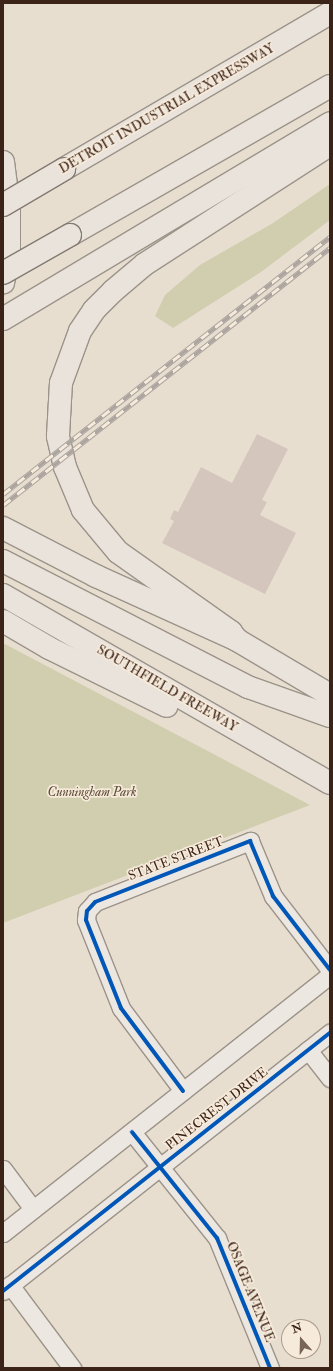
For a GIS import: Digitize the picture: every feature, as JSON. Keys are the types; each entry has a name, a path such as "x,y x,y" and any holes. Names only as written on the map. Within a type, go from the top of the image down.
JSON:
{"highway":[{"name":"DETROIT INDUSTRIAL EXPRESSWAY","path":"3,205 330,13"},
{"path":"3,273 330,86"},
{"path":"3,319 330,123"},
{"path":"237,640 231,632 118,552 84,510 65,467 58,436 61,383 80,331 94,310 112,291 145,264 330,145"},
{"path":"3,162 9,209 9,249 3,282"},
{"path":"3,528 96,576 237,640 330,695"},
{"path":"3,561 248,687 330,716"},
{"name":"SOUTHFIELD FREEWAY","path":"3,595 330,783"},
{"path":"3,621 49,648"},
{"path":"3,629 49,648 135,688 330,795"}],"street":[{"name":"STATE STREET","path":"183,1090 121,1008 86,920 90,906 109,896 250,841 273,896 330,970"},
{"path":"3,1233 330,975"},
{"name":"PINECREST DRIVE","path":"6,1288 330,1033"},
{"path":"308,1050 330,1078"},
{"name":"OSAGE AVENUE","path":"132,1132 217,1238 270,1368"},
{"path":"3,1169 33,1208"},
{"path":"6,1288 72,1368"}],"green space":[{"path":"330,184 330,220 261,272 173,328 155,316 165,295 200,265 273,223"},
{"name":"Cunningham Park","path":"3,643 310,805 3,923"}],"building":[{"path":"257,434 288,449 262,500 267,502 260,515 296,533 265,594 162,543 174,521 170,519 174,510 178,512 201,467 232,483"}],"railway":[{"path":"3,494 330,237"},
{"path":"3,505 330,248"}],"cycle path":[{"path":"183,1091 121,1008 86,920 87,911 95,902 250,841 273,896 330,970"},
{"path":"3,1291 330,1033"},
{"path":"132,1132 217,1238 270,1368"}]}
